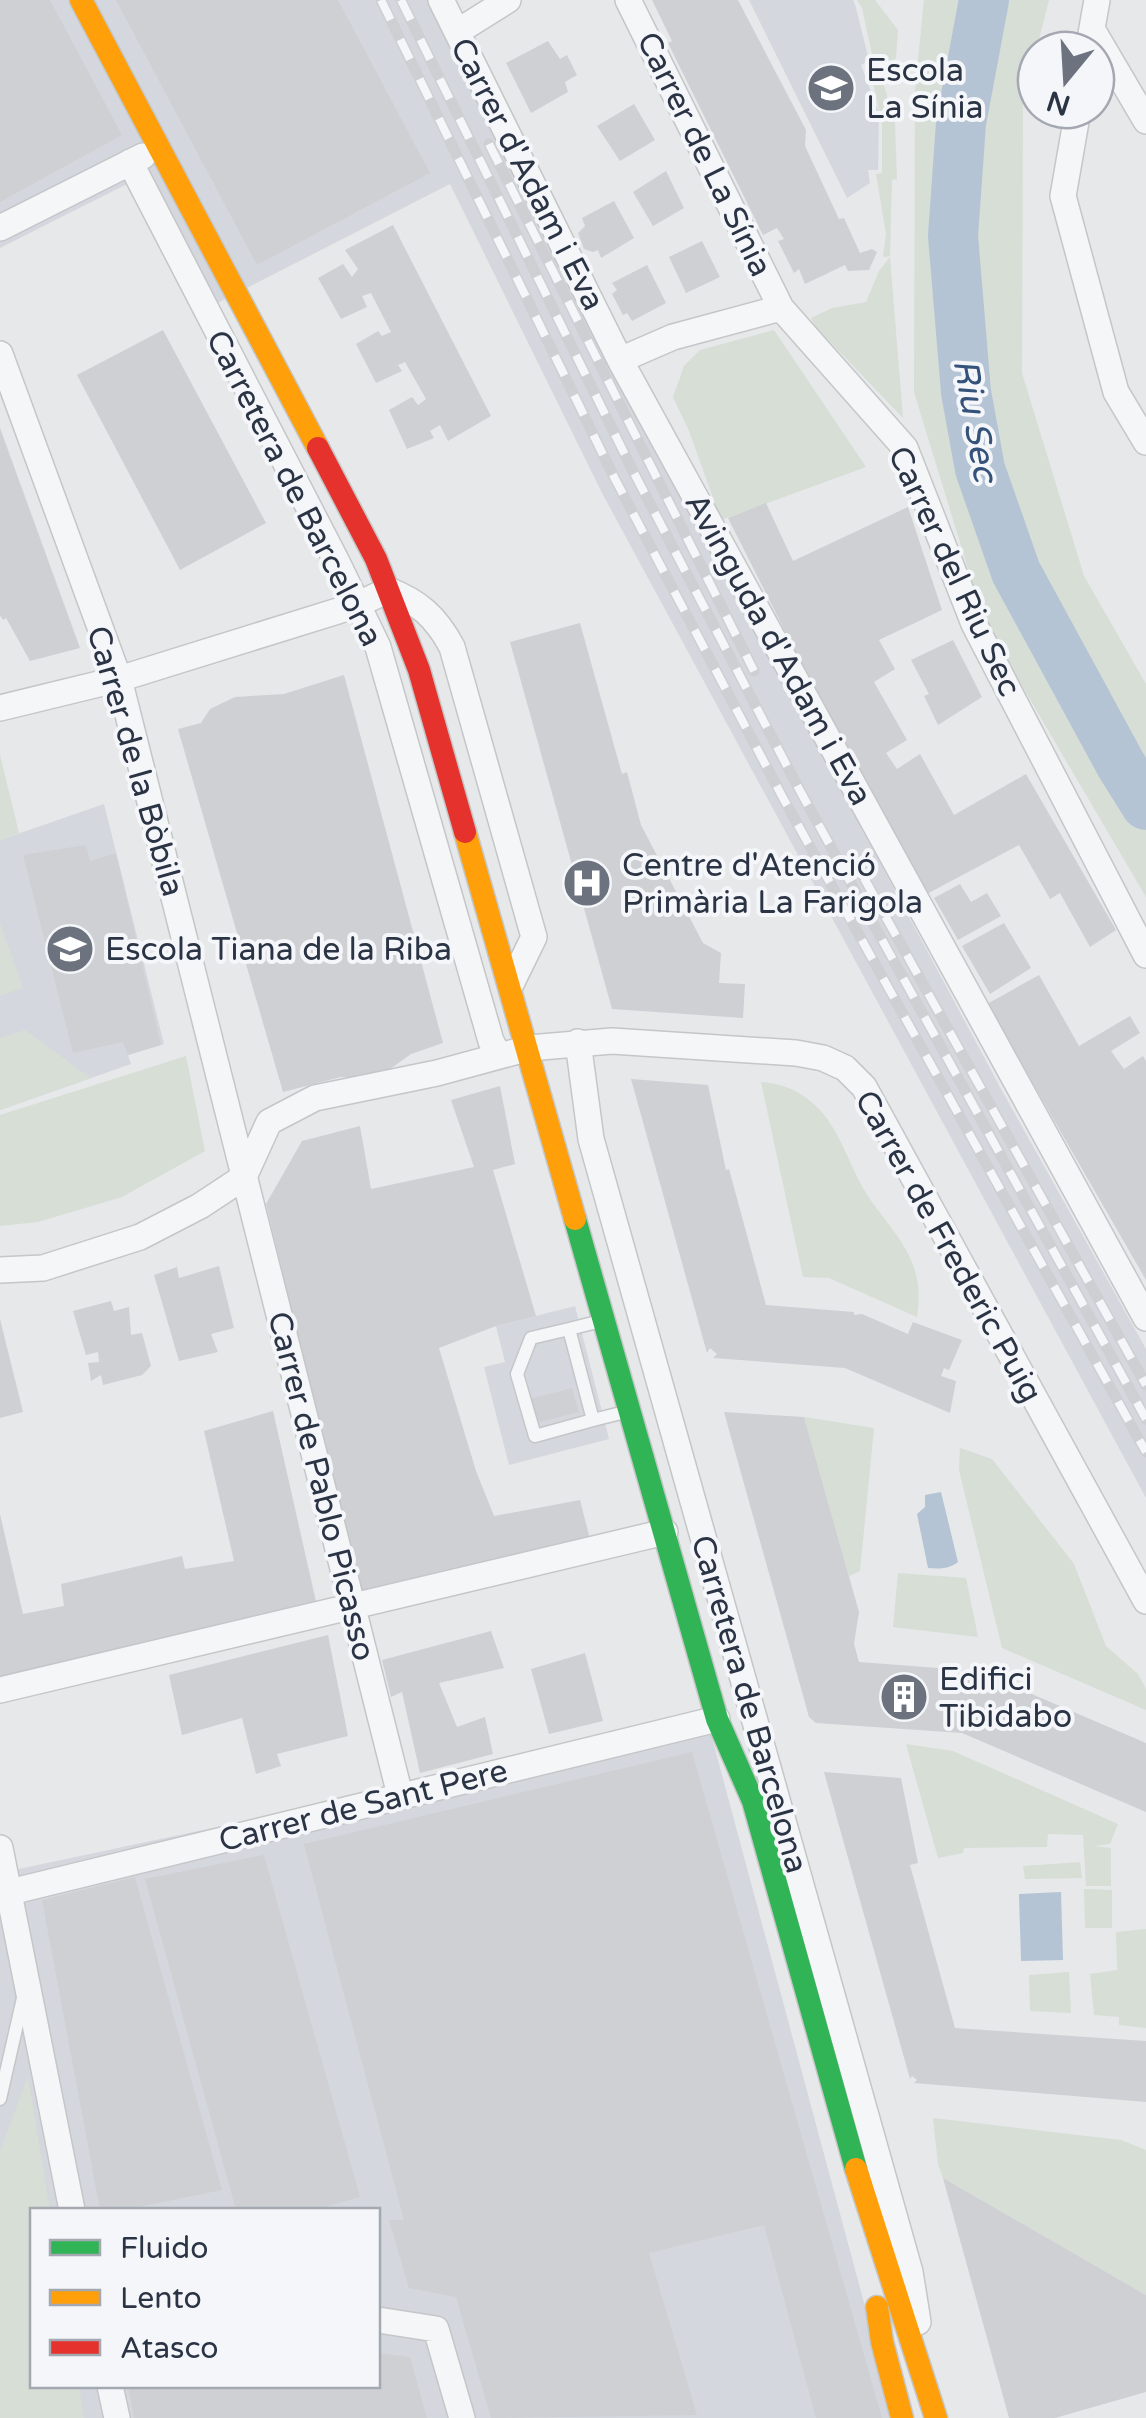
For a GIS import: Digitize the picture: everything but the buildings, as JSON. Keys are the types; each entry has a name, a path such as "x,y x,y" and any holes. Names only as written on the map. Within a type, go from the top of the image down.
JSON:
{"main road":[{"name":"Carretera de Barcelona","path":"82,0 364,536 419,670 717,1719 734,1820"},
{"name":"Carretera de Barcelona","path":"717,1719 753,1801 874,2231 922,2366 936,2418"},
{"name":"Carretera de Barcelona","path":"759,1907 912,2418"},
{"name":"Carretera de Barcelona","path":"877,2307 902,2418"}],"street":[{"name":"Carrer d'Adam i Eva","path":"441,0 617,354"},
{"path":"457,32 508,0"},
{"name":"Carrer de La Sínia","path":"628,0 781,308"},
{"path":"1092,30 1098,0"},
{"path":"1116,77 1146,121"},
{"path":"1075,130 1063,196 1116,392 1146,442"},
{"path":"0,228 159,147"},
{"name":"Carretera de Barcelona","path":"130,162 378,647 491,1041 499,1056"},
{"path":"617,354 781,308"},
{"name":"Carrer del Riu Sec","path":"781,308 905,448 974,624 1146,956"},
{"name":"Carrer de la Bòbila","path":"0,354 120,679 244,1177"},
{"name":"Avinguda d'Adam i Eva","path":"617,354 1146,1318"},
{"path":"0,708 120,679 357,605 388,590"},
{"name":"Carretera de Barcelona","path":"388,590 415,600 443,629 452,647 534,937 511,984"},
{"name":"Carrer de Frederic Puig","path":"244,1177 269,1122 315,1098 529,1048 630,1041 796,1053 823,1058 845,1068 864,1087 1146,1601"},
{"name":"Carretera de Barcelona","path":"578,1042 590,1139 910,2272 922,2366"},
{"path":"0,1270 43,1268 140,1237 244,1177"},
{"name":"Carrer de Pablo Picasso","path":"244,1177 400,1794"},
{"path":"0,1690 665,1532"},
{"name":"Carrer de Sant Pere","path":"10,1892 717,1719"},
{"path":"0,1848 72,2208"},
{"path":"380,2320 436,2328 462,2418"},
{"path":"110,2388 117,2418"}],"lane":[{"path":"604,1320 531,1338 517,1374 535,1436 628,1409"},
{"path":"570,1329 594,1420"},
{"path":"0,2100 28,1976"}],"shaded area":[{"path":"0,0 434,0 663,457 1000,1087 1146,1349 1146,1498 602,493 450,184 202,311 133,181 0,248"},
{"name":"Escola La Sínia","path":"749,0 853,0 855,4 869,60 861,65 879,113 878,170 868,170 870,183 847,198"},
{"path":"857,0 875,0 898,30 896,58 881,75 895,124 897,179 892,180 890,256 883,257 886,234 876,174 882,173 882,124 869,64 873,59"},
{"path":"924,0 1049,0 1041,30 1016,30 1016,130 1023,130 1022,373 1084,576 1146,684 1146,897 984,621 914,392 915,90"},
{"path":"890,257 903,418 811,318 832,308 866,302 879,271"},
{"path":"774,330 866,467 721,520 673,397 684,366 700,350"},
{"path":"0,755 19,833 0,840"},
{"name":"Escola Tiana de la Riba","path":"104,804 164,1044 128,1055 131,1064 0,1110 0,840"},
{"path":"0,923 23,988 0,996"},
{"path":"25,1030 91,1078 0,1110 0,1038"},
{"path":"186,1056 205,1151 122,1197 38,1222 0,1226 0,1115"},
{"path":"761,1082 798,1093 828,1120 866,1193 911,1260 917,1277 917,1317 829,1278 803,1277"},
{"path":"575,1306 609,1439 509,1465 484,1367 505,1362 496,1326"},
{"path":"804,1417 874,1428 860,1571 849,1576"},
{"path":"960,1448 992,1459 1074,1564 1106,1646 1138,1674 1146,1689 1146,1710 1002,1648 959,1470"},
{"path":"898,1573 966,1578 978,1637 893,1627"},
{"path":"708,1723 895,2418 0,2418 0,1873"},
{"path":"906,1744 953,1751 1118,1824 1110,1844 1094,1846 1111,1848 1111,1886 1086,1886 1083,1835 1048,1834 1047,1847 964,1848 963,1853 938,1858"},
{"path":"1080,1862 1082,1878 1025,1879 1023,1866"},
{"path":"1084,1889 1112,1890 1112,1928 1085,1928"},
{"path":"1146,1929 1146,2028 1119,2025 1119,2017 1094,2015 1090,1974 1117,1970 1116,1932"},
{"path":"1069,1972 1071,2013 1030,2011 1029,1975"},
{"path":"28,2076 50,2208 30,2208 30,2388 79,2388 84,2418 0,2418 0,2151"},
{"path":"933,2118 1121,2140 1146,2150 1146,2295 943,2178"}],"water":[{"path":"941,1492 958,1562 944,1568 928,1568 917,1514 925,1507 925,1495"},
{"path":"1061,1892 1063,1960 1021,1961 1019,1894"}],"waterway":[{"name":"Riu Sec","path":"984,0 961,123 953,236 966,392 980,469 1016,572 1146,805"}],"railway":[{"path":"381,0 615,479 783,798 1146,1452"},
{"path":"401,0 633,471 799,789 1146,1419"},
{"path":"489,144 754,671"},
{"path":"864,878 1146,1385"}],"traffic: fast":[{"path":"575,1219 717,1719 753,1801 856,2169"}],"traffic: slow":[{"path":"81,0 318,448"},
{"path":"465,832 575,1219"},
{"path":"856,2169 936,2418"},
{"path":"877,2307 902,2418"}],"traffic: jam":[{"path":"318,448 376,559 419,670 465,832"}],"place":[{"name":"Escola La Sínia","path":"831,88"},
{"name":"Centre d'Atenció Primària La Farigola","path":"587,883"},
{"name":"Escola Tiana de la Riba","path":"70,949"},
{"name":"Edifici Tibidabo","path":"904,1697"}]}
